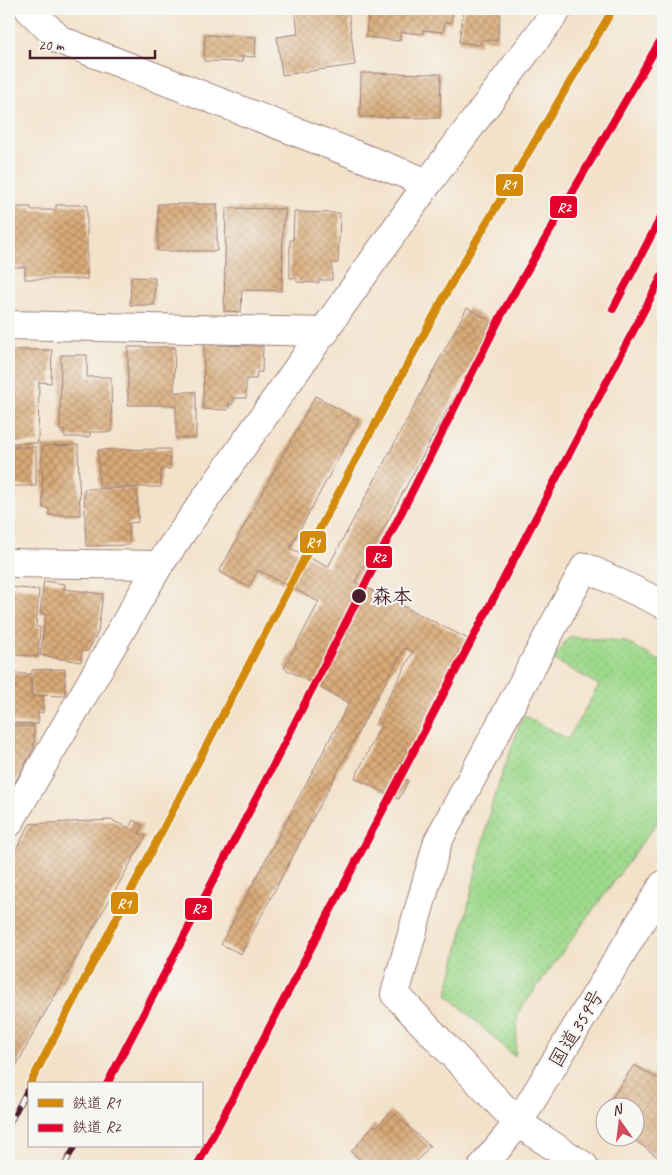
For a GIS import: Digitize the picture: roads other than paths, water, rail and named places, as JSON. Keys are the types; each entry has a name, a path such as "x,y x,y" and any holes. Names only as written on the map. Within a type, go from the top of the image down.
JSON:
{"main road":[{"path":"29,9 60,40 428,183"},
{"path":"9,822 160,565 428,183 558,9"},
{"path":"9,325 325,332"},
{"path":"9,563 160,565"},
{"path":"584,1166 518,1123 395,994 438,841 585,567 663,604"},
{"name":"国道359号","path":"483,1166 518,1123 663,885"}],"railway":[{"path":"31,1082 353,465 456,275 613,9"},
{"path":"108,1082 272,768 503,312 663,36"},
{"path":"9,1125 28,1088"},
{"path":"64,1166 74,1148"}],"rail line":[{"name":"R1","path":"31,1082 353,465 456,275 613,9"},
{"name":"R2","path":"108,1082 272,768 503,312 663,36"},
{"name":"R2","path":"613,309 663,213"},
{"name":"R2","path":"197,1166 663,274"}],"place":[{"name":"森本","path":"359,596"}]}
